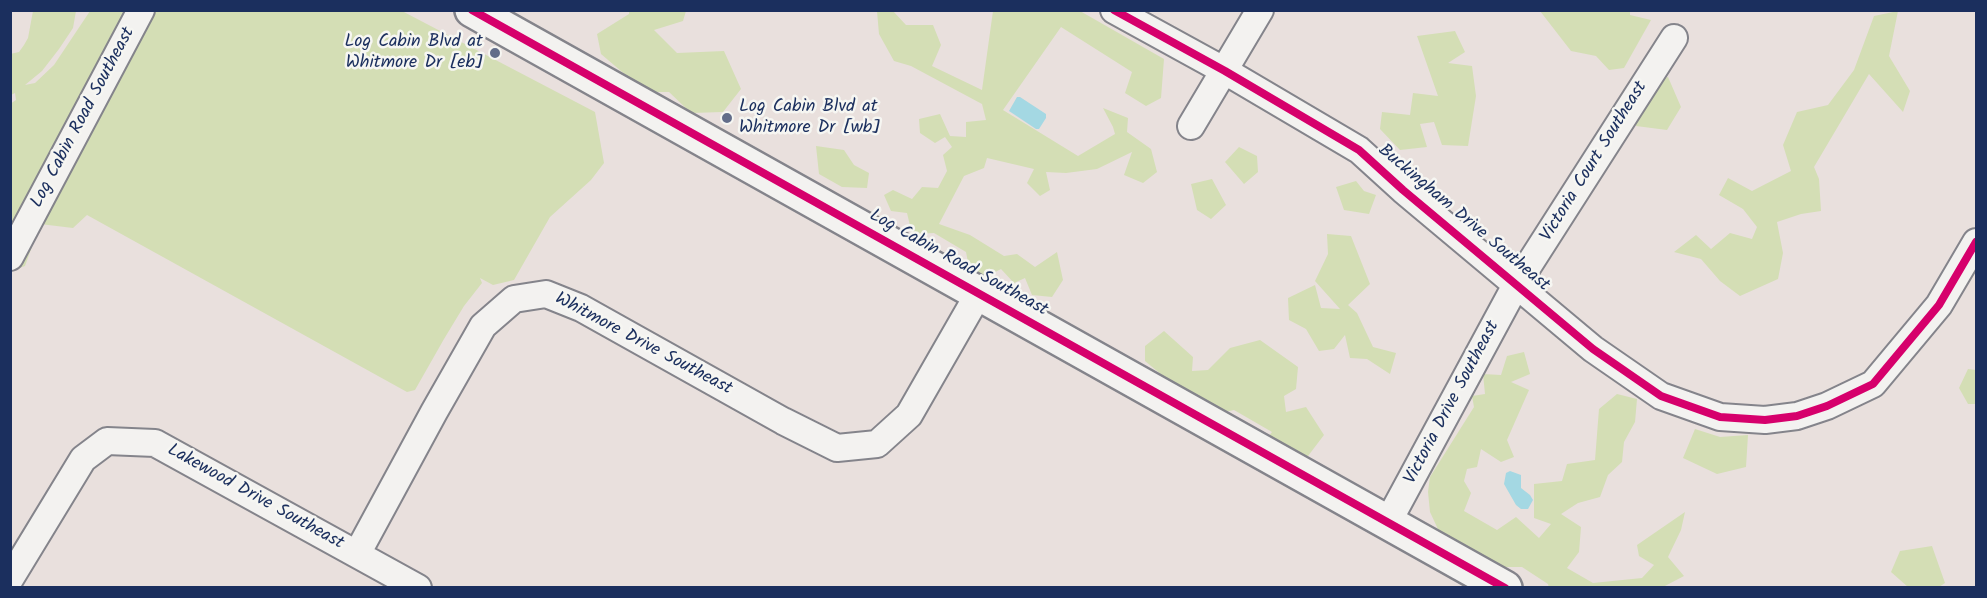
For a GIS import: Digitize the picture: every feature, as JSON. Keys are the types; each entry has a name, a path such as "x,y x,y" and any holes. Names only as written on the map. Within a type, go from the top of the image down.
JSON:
{"street":[{"name":"Log Cabin Road Southeast","path":"10,257 141,10"},
{"name":"Log Cabin Road Southeast","path":"472,10 1505,588"},
{"name":"Buckingham Drive Southeast","path":"1114,10 1225,71 1359,150 1403,190 1593,349 1661,396 1720,417 1765,420 1797,416 1827,406 1873,384 1940,305 1977,242"},
{"path":"1191,126 1260,10"},
{"name":"Victoria Court Southeast","path":"1516,285 1674,38"},
{"name":"Victoria Drive Southeast","path":"1389,522 1516,285"},
{"name":"Whitmore Drive Southeast","path":"357,554 483,326 514,299 546,294 581,308 783,421 837,448 877,444 909,415 979,293"},
{"name":"Lakewood Drive Southeast","path":"11,575 83,459 107,441 155,443 418,588"},
{"name":"Log Cabin Road Southeast","path":"1428,544 1483,588"}],"green space":[{"path":"33,11 76,11 73,28 59,49 42,71 25,85 35,83 54,65 90,11 402,11 595,112 604,163 591,180 550,217 514,280 493,285 480,278 482,283 464,306 415,390 407,392 87,215 73,228 40,224 25,266 11,271 10,104 16,100 15,93 11,95 10,54 19,52 28,38"},
{"path":"629,11 686,11 683,21 654,30 677,53 724,51 741,89 723,112 691,113 669,92 655,92 628,77 601,54 597,34 629,14"},
{"path":"877,11 893,11 906,25 933,25 941,45 932,66 982,90 993,11 1080,11 1164,59 1161,98 1146,106 1125,93 1132,72 1061,27 1003,110 1078,156 1115,134 1103,108 1128,118 1127,132 1151,149 1157,172 1143,183 1124,175 1132,152 1097,169 1066,173 1046,172 1050,190 1040,196 1027,183 1034,169 987,158 984,168 964,176 939,224 970,235 1004,256 1017,254 1035,267 1057,252 1063,280 1052,297 1032,295 1025,278 1014,283 1001,269 982,279 970,273 966,252 934,233 912,234 907,213 891,211 884,195 893,190 912,199 922,187 938,188 947,171 943,155 952,147 945,137 935,143 920,133 919,119 940,114 950,136 966,137 966,122 986,120 982,104 911,66 894,61 879,34"},
{"path":"1540,11 1630,11 1630,15 1651,20 1624,68 1609,70 1596,56 1571,51"},
{"path":"1898,11 1889,56 1910,91 1903,112 1869,74 1814,167 1819,179 1821,211 1801,214 1777,222 1783,253 1778,279 1740,296 1720,281 1701,259 1674,252 1696,235 1711,249 1730,233 1752,239 1757,227 1743,209 1719,195 1728,178 1752,191 1791,171 1783,145 1797,112 1828,105 1854,70 1874,16"},
{"path":"1455,31 1465,52 1448,63 1472,66 1476,96 1468,146 1442,145 1434,122 1420,124 1427,147 1400,150 1380,129 1382,112 1410,115 1413,93 1438,96 1417,36"},
{"path":"1668,77 1681,107 1667,130 1636,126 1627,97 1632,87"},
{"path":"816,146 844,150 854,165 869,173 867,188 842,187 819,174"},
{"path":"1239,147 1257,156 1258,172 1244,184 1225,162"},
{"path":"1212,179 1226,205 1211,219 1197,210 1191,184"},
{"path":"1356,181 1364,191 1376,195 1369,214 1344,210 1336,187"},
{"path":"1327,234 1351,236 1370,284 1348,305 1357,313 1373,347 1396,353 1390,374 1367,359 1350,358 1345,335 1334,349 1319,351 1306,329 1289,320 1288,298 1315,285 1321,308 1340,309 1315,281 1328,254"},
{"path":"1164,331 1193,357 1192,371 1208,370 1230,348 1260,340 1298,367 1296,389 1284,396 1286,412 1306,407 1324,435 1308,456 1289,461 1263,443 1272,432 1234,410 1210,415 1145,361 1145,346"},
{"path":"1524,352 1530,374 1511,382 1529,390 1507,440 1514,457 1501,462 1481,449 1477,467 1467,469 1464,481 1471,493 1464,511 1497,530 1516,517 1539,538 1551,524 1534,518 1534,484 1562,481 1567,464 1595,460 1599,409 1617,394 1637,399 1635,422 1624,442 1622,462 1608,475 1600,497 1578,503 1561,514 1581,527 1579,552 1567,568 1593,583 1642,578 1654,565 1639,556 1637,545 1685,512 1681,530 1668,557 1684,576 1663,587 1549,588 1548,584 1522,567 1475,567 1443,540 1430,512 1428,492 1430,477 1474,407 1472,396 1485,394 1483,374 1501,375 1507,356"},
{"path":"1968,369 1976,370 1976,404 1968,404 1959,388"},
{"path":"1695,429 1720,437 1748,435 1746,467 1717,474 1683,458"},
{"path":"1932,546 1945,583 1939,587 1908,587 1891,572 1900,551"}],"water":[{"path":"1017,97 1046,114 1039,129 1009,111"},
{"path":"1510,471 1521,475 1521,488 1533,500 1528,509 1521,509 1516,505 1504,484 1506,473"}],"cycle path":[{"path":"472,10 1505,588"},
{"path":"1114,10 1225,71 1359,150 1403,190 1593,349 1661,396 1720,417 1765,420 1797,416 1827,406 1873,384 1939,305 1976,242"}],"place":[{"name":"Log Cabin Blvd at Whitmore Dr [eb]","path":"495,53"},
{"name":"Log Cabin Blvd at Whitmore Dr [wb]","path":"727,118"}]}
